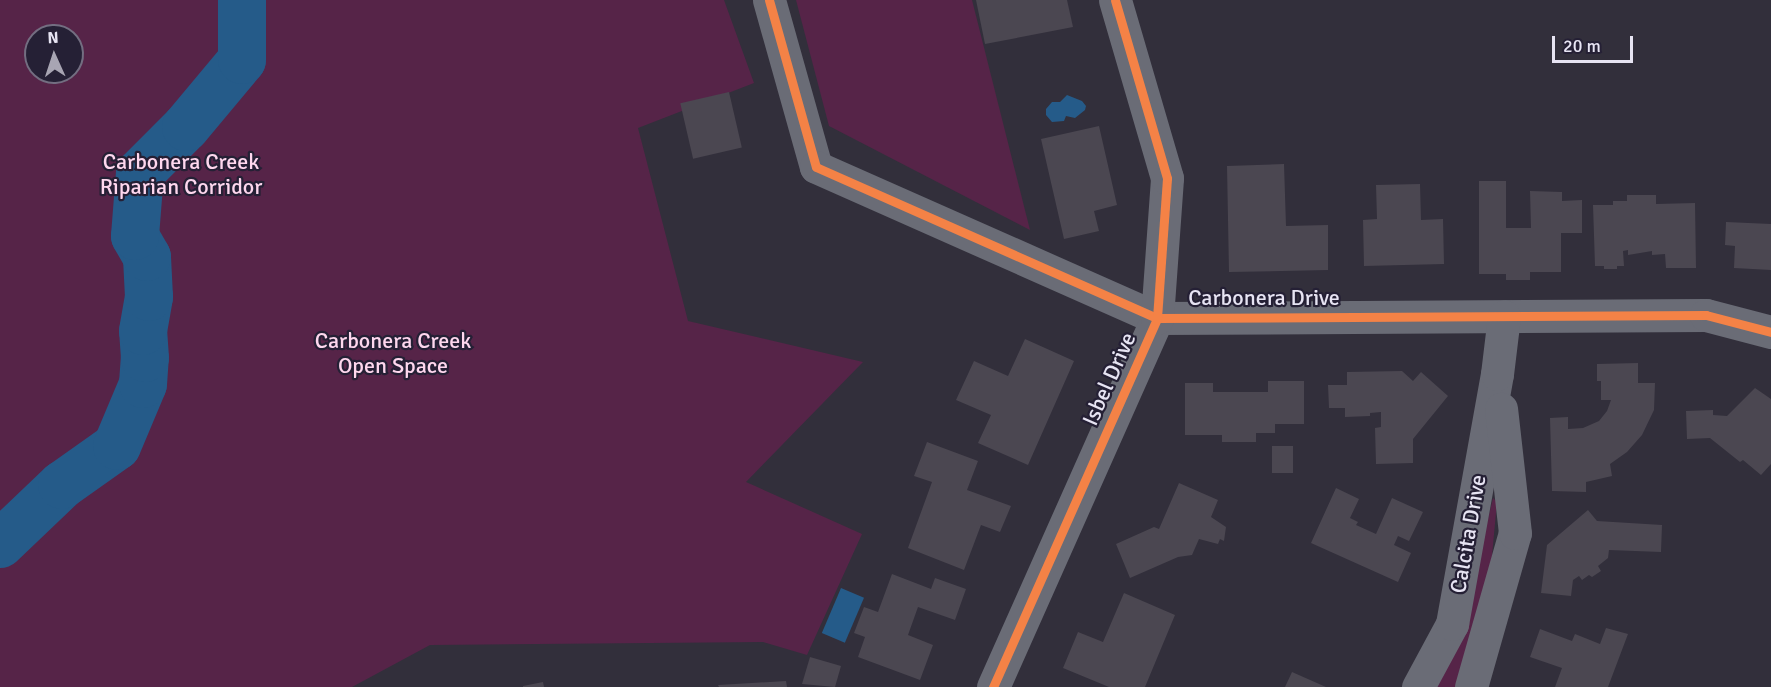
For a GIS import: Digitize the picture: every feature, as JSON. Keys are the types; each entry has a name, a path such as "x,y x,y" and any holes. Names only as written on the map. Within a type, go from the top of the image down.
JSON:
{"street":[{"name":"Carbonera Drive","path":"769,0 816,167 1157,318 1706,315 1771,332"},
{"name":"Isbel Drive","path":"993,687 1157,318 1167,178 1115,0"},
{"name":"Calcita Drive","path":"1418,687 1452,624 1497,374 1504,316"},
{"name":"Calcita Drive","path":"1471,687 1515,533 1497,374"}],"green space":[{"name":"Carbonera Creek Open Space","path":"0,0 724,0 754,83 638,128 688,321 863,362 746,482 862,534 807,655 763,642 430,645 352,687 0,687"},
{"path":"796,0 972,0 1030,230 829,126"},
{"path":"1493,498 1497,502 1490,577 1461,687 1435,687 1473,582"}],"water":[{"path":"1067,95 1082,101 1086,106 1085,110 1075,118 1066,116 1064,121 1052,122 1046,115 1046,109 1052,102 1060,102"},
{"path":"841,588 864,598 845,643 822,633"}],"building":[{"path":"976,0 1067,0 1073,27 985,44"},
{"path":"729,92 742,148 693,159 680,103"},
{"path":"1099,126 1117,205 1094,211 1099,231 1064,239 1041,139"},
{"path":"1284,164 1286,226 1328,225 1328,270 1229,272 1227,166"},
{"path":"1479,181 1506,181 1506,228 1531,228 1530,191 1562,192 1562,201 1582,200 1582,233 1561,233 1561,272 1530,272 1530,280 1506,280 1506,274 1479,274"},
{"path":"1420,184 1421,220 1443,219 1444,264 1364,266 1363,220 1377,219 1376,185"},
{"path":"1627,195 1656,195 1656,204 1695,203 1696,268 1666,268 1665,254 1652,255 1652,251 1628,255 1628,250 1623,251 1624,266 1617,266 1617,269 1604,269 1604,266 1595,266 1593,205 1613,205 1613,201 1627,201"},
{"path":"1726,222 1771,224 1771,270 1734,268 1735,246 1725,245"},
{"path":"1025,339 1074,361 1028,465 978,443 991,415 956,400 974,361 1008,376"},
{"path":"1638,363 1638,383 1655,383 1654,410 1642,435 1627,452 1610,464 1612,476 1586,482 1586,492 1552,491 1550,418 1568,417 1568,429 1583,428 1599,421 1607,411 1611,400 1601,400 1601,381 1597,381 1597,364"},
{"path":"1402,371 1413,381 1421,372 1448,396 1413,439 1413,463 1376,464 1375,428 1381,427 1381,412 1370,413 1370,416 1345,417 1345,408 1329,408 1328,385 1347,385 1347,372"},
{"path":"1268,381 1304,381 1304,424 1275,424 1275,433 1256,433 1256,442 1222,442 1222,435 1185,435 1185,383 1213,383 1213,392 1268,392"},
{"path":"1755,388 1771,399 1771,464 1761,475 1743,460 1740,462 1710,438 1687,439 1686,411 1713,410 1713,415 1727,416"},
{"path":"927,442 978,461 967,490 1011,506 1000,532 981,525 964,570 908,548 932,482 914,476"},
{"path":"1272,446 1293,446 1293,473 1272,473"},
{"path":"1179,483 1218,500 1211,517 1226,527 1224,541 1220,539 1218,544 1199,539 1192,555 1178,557 1130,578 1116,544 1154,527 1159,529"},
{"path":"1336,488 1359,499 1350,518 1358,522 1356,525 1376,534 1392,498 1423,512 1409,541 1398,536 1394,545 1411,553 1398,582 1311,543"},
{"path":"1588,510 1597,521 1662,525 1661,552 1609,550 1608,558 1598,566 1601,571 1592,577 1589,575 1582,580 1579,576 1573,580 1571,596 1541,593 1547,545"},
{"path":"892,574 931,589 935,578 966,589 955,620 918,607 908,635 933,645 920,680 858,657 865,637 854,633 864,607 878,612"},
{"path":"1124,593 1175,615 1145,687 1109,687 1063,668 1078,632 1103,642"},
{"path":"1606,628 1628,634 1608,687 1555,687 1562,668 1530,657 1540,629 1572,641 1575,634 1600,644"},
{"path":"810,657 841,666 835,687 802,684"},
{"path":"1292,672 1326,687 1285,687"},
{"path":"786,681 787,687 719,687 718,685"},
{"path":"543,682 544,687 523,687 523,686"}],"waterway":[{"path":"0,544 62,485 117,446 143,384 145,358 143,331 149,297 147,257 135,236 140,173 186,127 242,60 242,0"}],"cycle path":[{"path":"769,0 816,167 1157,318 1706,315 1771,332"},
{"path":"993,687 1157,318 1167,178 1115,0"}],"park label":[{"name":"Carbonera Creek Riparian Corridor","path":"181,174"}]}
